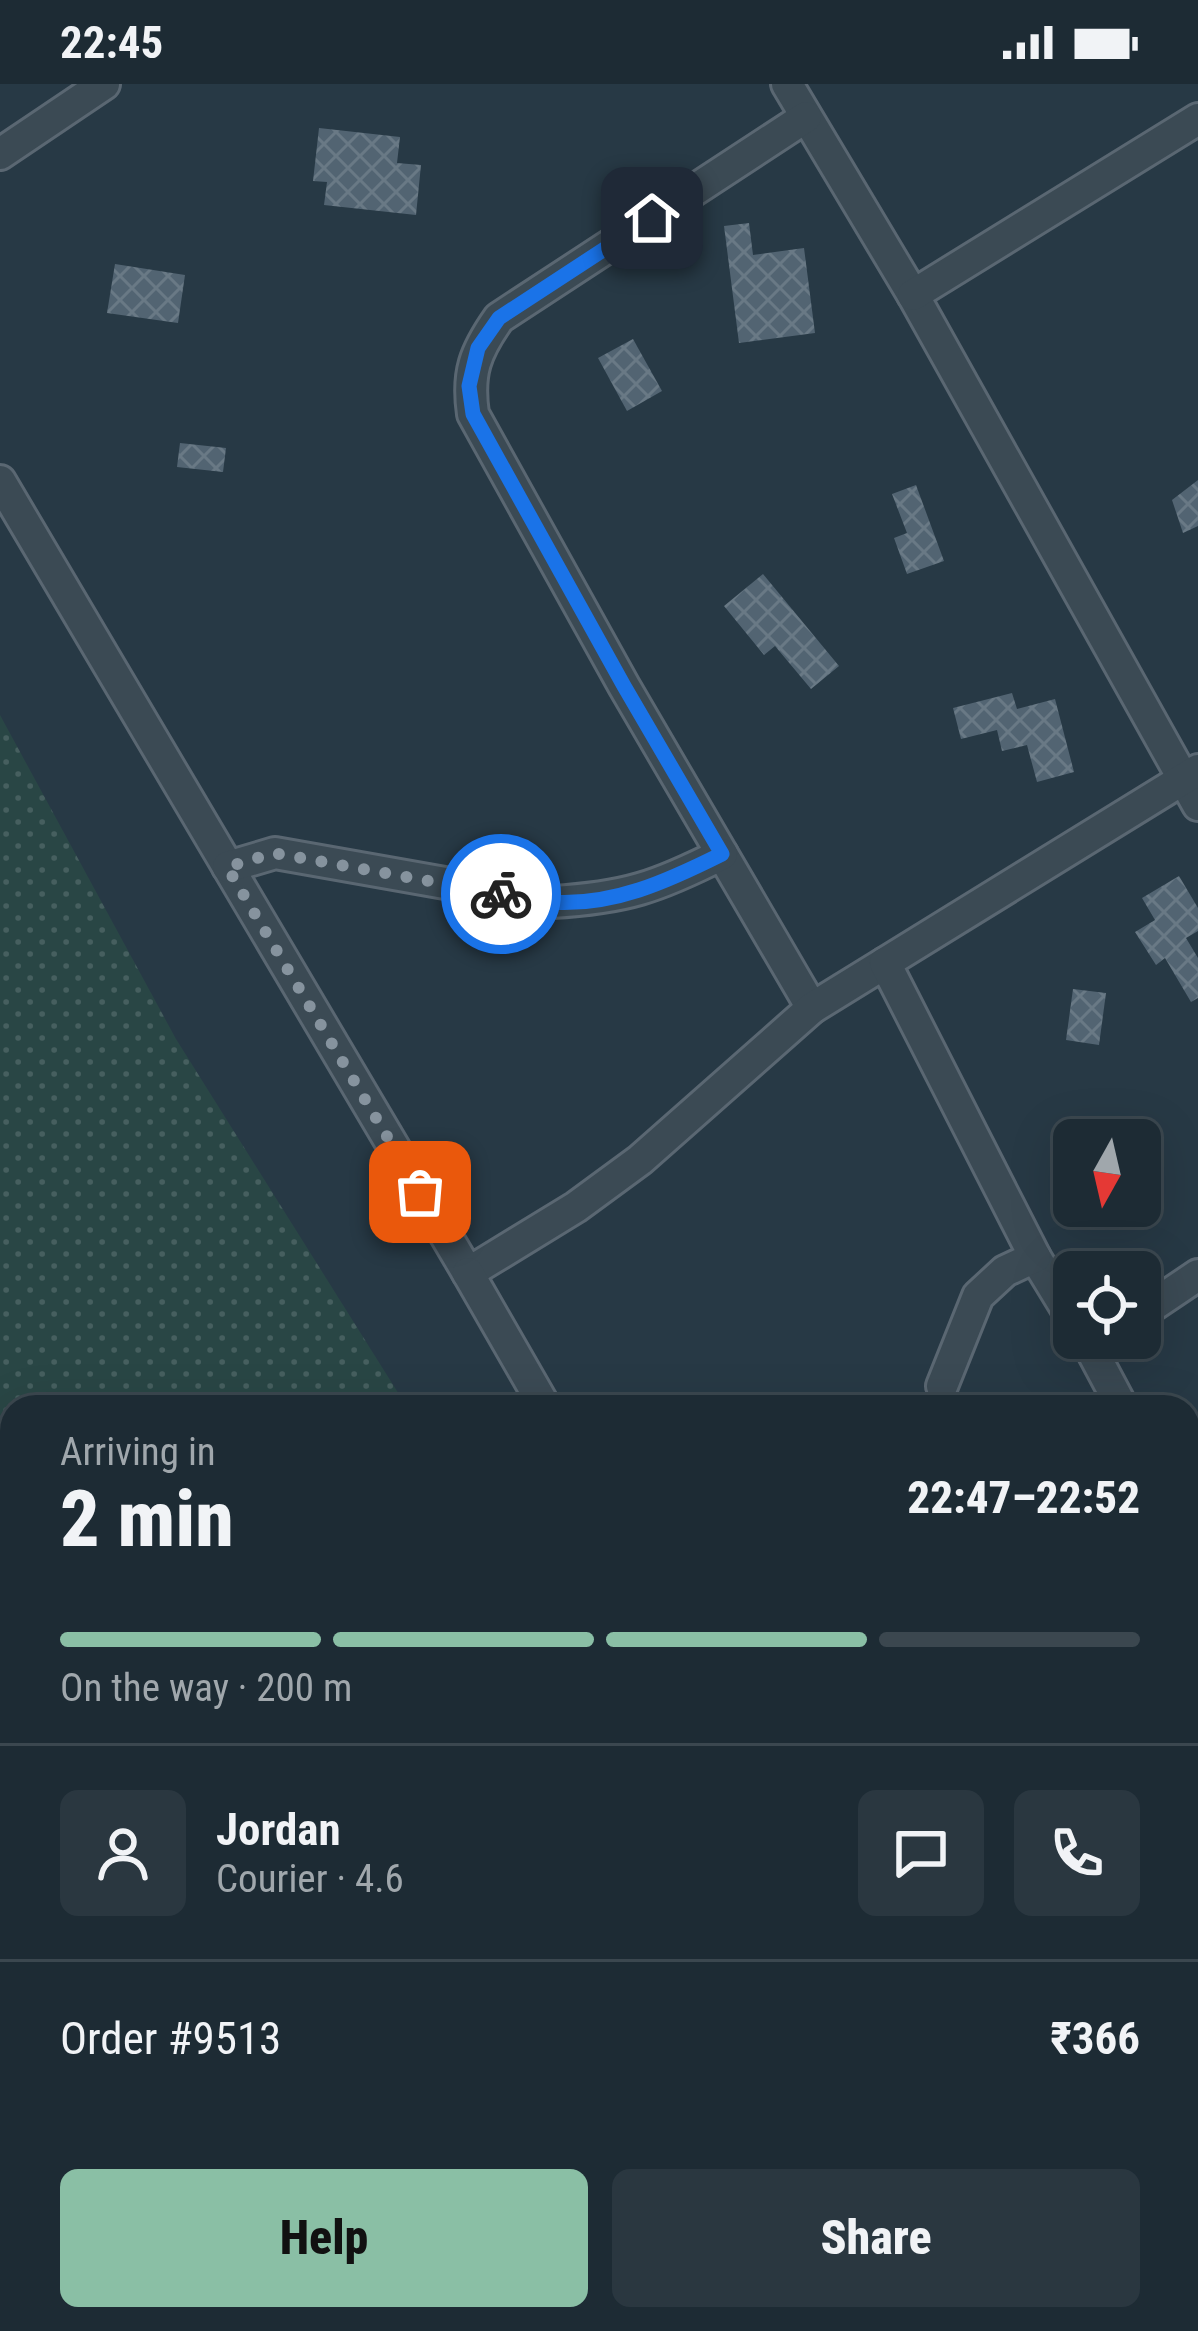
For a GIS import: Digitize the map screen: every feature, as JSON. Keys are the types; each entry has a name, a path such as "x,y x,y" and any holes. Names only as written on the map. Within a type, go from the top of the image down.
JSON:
{"street":[{"path":"0,154 104,84"},
{"path":"468,1273 577,1207 640,1160 812,1008 1193,784 787,84"},
{"path":"806,117 499,318 478,348 469,386 473,414 624,686 812,1008"},
{"path":"913,295 1198,118"},
{"path":"0,482 538,1395"},
{"path":"227,867 274,853 552,902 632,893 722,854"},
{"path":"886,963 1053,1284"},
{"path":"942,1386 977,1296 1005,1271 1035,1257"},
{"path":"1161,1300 1198,1276"},
{"path":"1099,1359 1116,1395"}],"green space":[{"path":"0,715 176,1039 399,1395 0,1395"}],"building":[{"path":"319,128 400,137 397,163 421,165 416,215 324,205 327,182 313,181"},
{"path":"749,223 753,255 804,248 815,333 739,343 724,226"},
{"path":"115,264 185,275 178,323 107,313"},
{"path":"633,339 662,391 627,411 598,358"},
{"path":"180,443 226,448 223,472 177,467"},
{"path":"1198,480 1198,526 1183,533 1172,500"},
{"path":"916,485 944,561 907,574 894,538 907,533 892,494"},
{"path":"763,574 839,666 811,689 775,646 764,655 724,606"},
{"path":"1012,693 1017,709 1055,699 1074,772 1037,782 1027,745 1002,751 997,730 961,739 953,708"},
{"path":"1179,876 1198,908 1198,931 1186,938 1198,958 1198,998 1191,1002 1165,958 1156,965 1135,932 1155,920 1142,898"},
{"path":"1073,989 1106,993 1099,1045 1066,1040"}],"way so far":[{"path":"420,1192 227,867 274,853 501,894"}],"route":[{"path":"501,894 552,902 632,893 722,854 473,414 469,386 478,348 499,318 652,218"}]}
